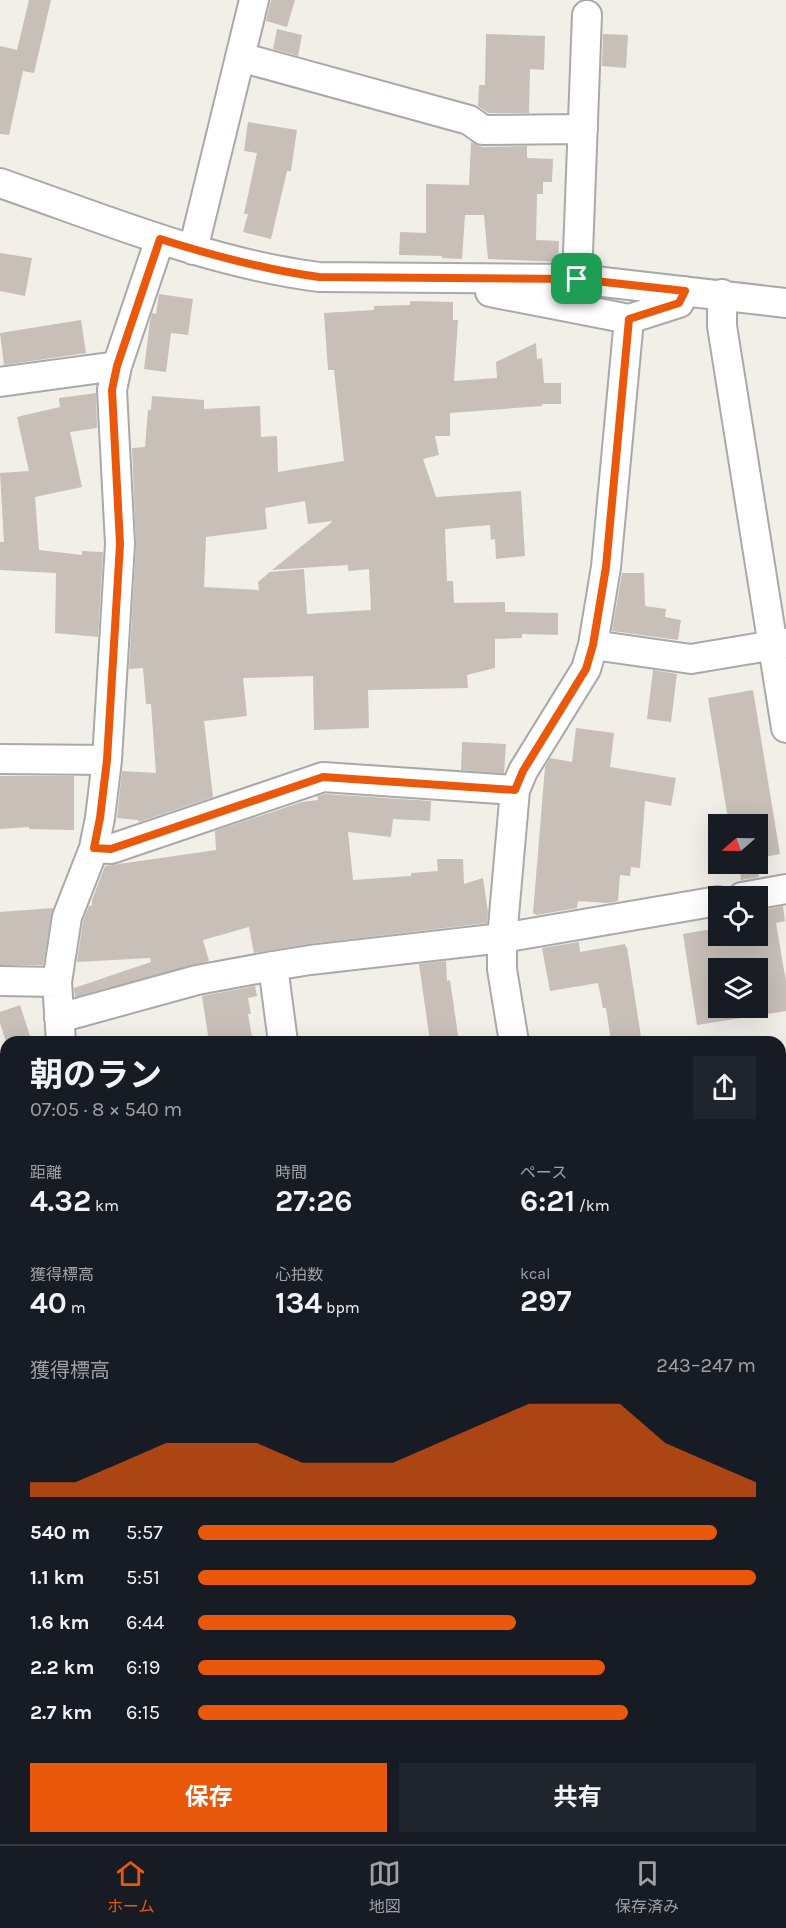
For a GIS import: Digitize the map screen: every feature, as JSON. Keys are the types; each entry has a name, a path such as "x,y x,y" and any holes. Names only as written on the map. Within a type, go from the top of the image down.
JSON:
{"street":[{"path":"193,250 254,0"},
{"path":"577,279 587,15"},
{"path":"240,57 469,120 483,130 583,129"},
{"path":"0,183 193,250 294,274 319,277 577,279 786,303"},
{"path":"160,239 117,366 112,390 120,544 107,760 94,848 68,917 57,982 60,1030 197,980 310,960 502,938 708,903"},
{"path":"464,278 484,290 629,319 679,303 685,291"},
{"path":"722,294 722,326 779,644 786,728"},
{"path":"513,1036 502,969 502,938 515,790 523,771 586,669 593,645 606,567 629,319"},
{"path":"0,382 117,366"},
{"path":"593,645 691,659 779,644"},
{"path":"0,759 107,760"},
{"path":"94,848 111,849 323,777 515,790"},
{"path":"768,893 786,890"},
{"path":"273,966 282,1036"},
{"path":"0,981 57,982"}],"building":[{"path":"29,0 51,0 34,73 23,71 9,135 0,134 0,46 17,50"},
{"path":"271,0 295,0 287,27 266,21"},
{"path":"277,29 302,35 298,56 273,49"},
{"path":"486,34 545,36 544,70 530,69 529,113 488,113 478,106 479,85 485,85"},
{"path":"603,34 628,35 626,68 602,66"},
{"path":"248,122 297,130 291,171 287,171 271,239 243,232 248,214 244,214 257,153 244,151"},
{"path":"471,142 483,147 527,146 527,158 553,159 552,182 543,182 543,194 537,194 536,240 559,241 558,262 488,259 484,215 465,215 462,259 399,255 400,232 426,233 426,184 469,185"},
{"path":"0,253 32,258 25,296 0,291"},
{"path":"159,294 193,299 188,335 171,333 166,372 144,369 150,321 152,313 156,314"},
{"path":"410,301 453,302 453,320 458,320 454,381 497,378 496,362 536,343 537,359 542,358 544,383 561,383 561,404 450,413 450,436 435,436 439,455 423,459 436,497 521,491 525,556 496,559 495,539 491,540 490,525 445,529 447,581 453,581 454,603 505,602 505,612 558,613 558,635 522,634 522,638 495,639 495,668 467,675 468,688 368,690 369,728 314,730 313,676 243,678 247,716 204,721 213,797 139,822 117,818 122,771 156,773 151,704 146,704 143,668 129,669 136,545 132,448 145,447 148,410 151,410 152,396 204,400 204,409 260,406 261,437 277,436 278,472 344,461 334,370 328,370 324,313 374,310 374,306 410,305","holes":["305,501 308,524 333,521 272,570 348,565 348,571 369,569 371,610 307,614 304,569 270,572 258,582 259,590 204,587 206,537 267,529 265,508"]},
{"path":"81,320 86,353 4,365 0,333"},
{"path":"96,393 97,428 70,432 82,487 35,497 39,550 82,555 82,551 103,552 98,637 55,633 56,573 0,570 0,542 4,542 0,473 29,471 17,417 60,407 59,398"},
{"path":"622,573 644,573 645,606 666,609 665,617 681,620 678,640 612,631"},
{"path":"653,670 677,674 671,722 647,719"},
{"path":"753,690 780,854 768,856 768,814 727,814 708,698"},
{"path":"576,728 614,733 610,767 676,778 671,806 645,801 640,868 631,867 630,876 620,875 618,901 608,903 578,901 577,908 537,915 533,913 545,767 550,758 572,762"},
{"path":"462,742 506,744 504,773 461,770"},
{"path":"0,776 74,776 74,830 29,829 29,827 0,829"},
{"path":"325,794 431,801 430,821 393,819 391,837 348,832 353,880 411,876 411,873 438,871 437,859 463,859 464,884 483,878 488,912 487,923 308,944 254,953 249,927 203,940 209,961 75,997 74,988 151,962 150,958 77,962 83,921 89,906 92,905 105,866 216,850 215,831 302,802 318,800 317,796"},
{"path":"740,874 759,874 759,877 741,880"},
{"path":"783,906 785,921 776,923 786,982 786,1011 768,1014 768,958 708,958 708,1018 742,1018 697,1025 683,934 708,930 708,946 768,946 768,909"},
{"path":"53,908 43,965 0,965 0,912"},
{"path":"579,942 580,952 625,944 641,1036 610,1036 606,1008 603,1008 598,983 550,991 542,948"},
{"path":"446,961 447,981 450,980 458,1036 430,1036 419,964"},
{"path":"255,986 257,996 248,998 252,1036 208,1036 202,996"},
{"path":"20,1005 30,1036 4,1036 0,1023 0,1012"}],"route":[{"path":"160,239 193,250 294,274 319,277 577,279 685,291 679,303 629,319 606,567 593,645 586,669 523,771 515,790 323,777 111,849 94,848 107,760 120,544 112,390 117,366 160,239"}]}
